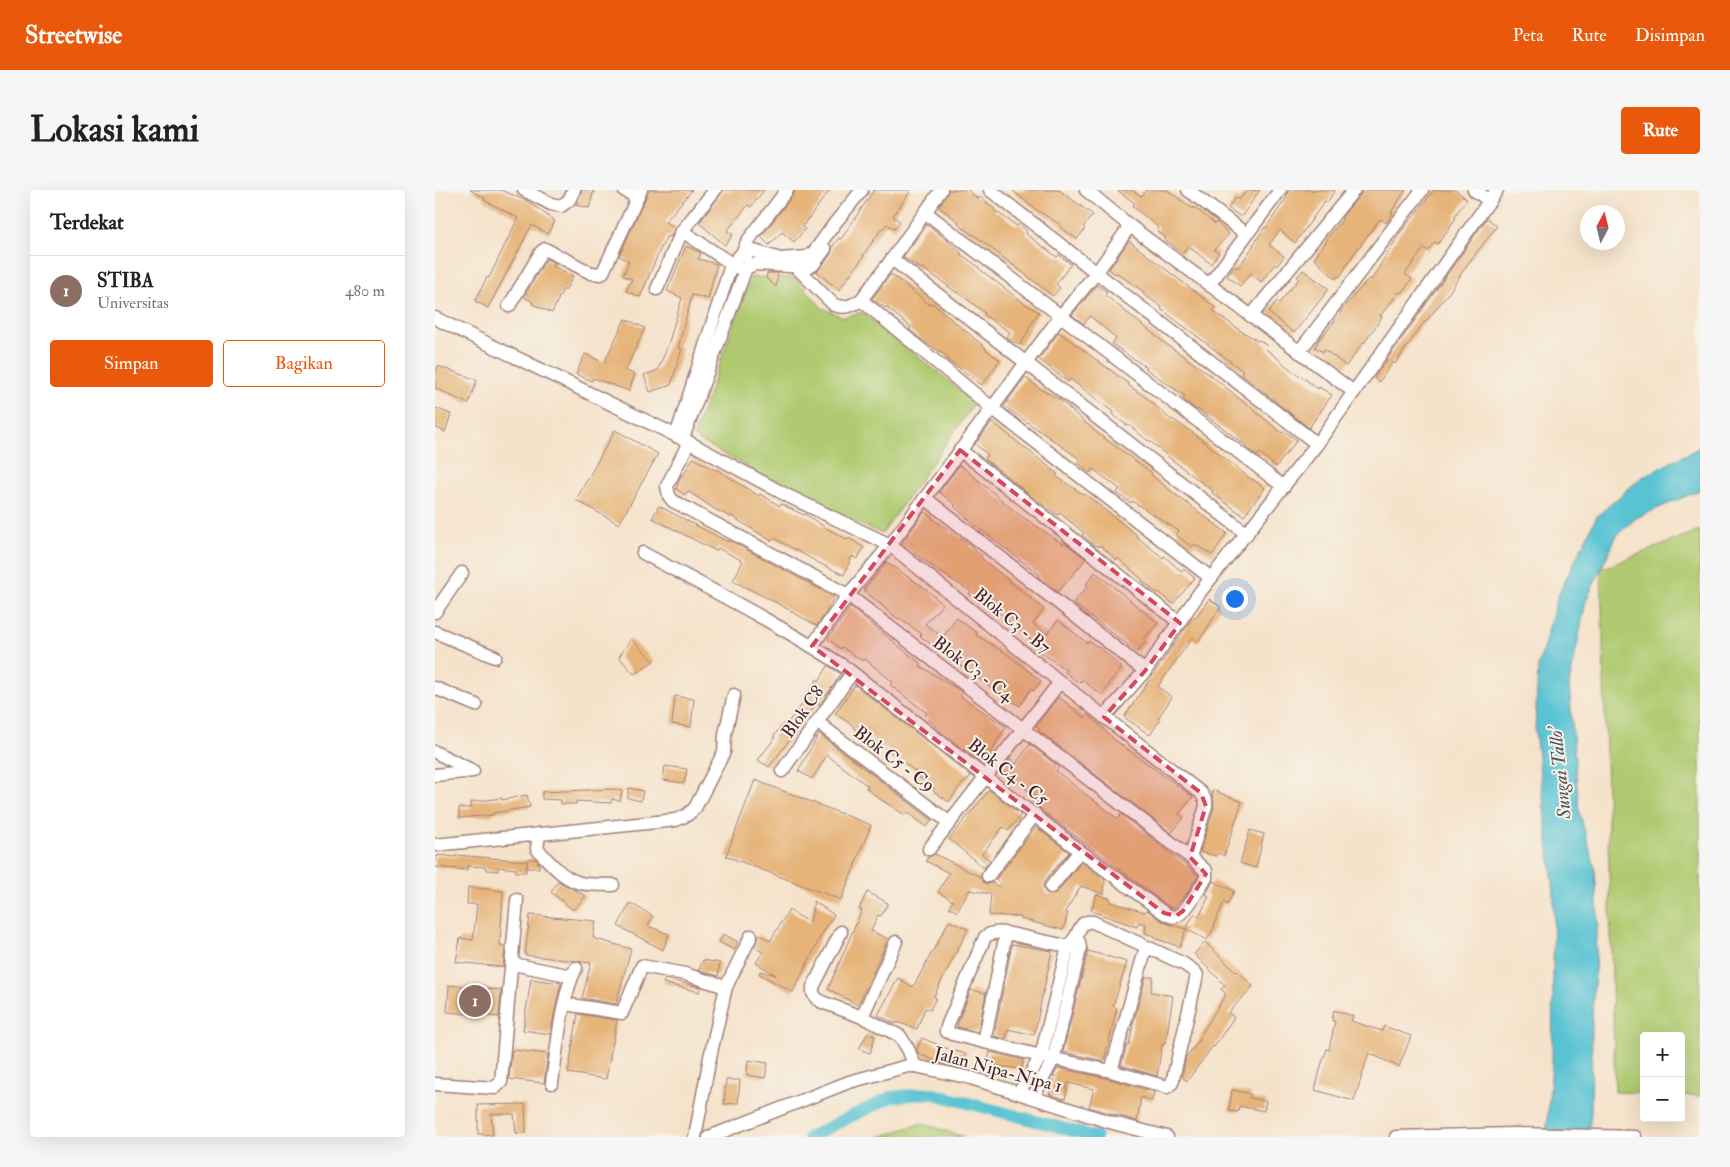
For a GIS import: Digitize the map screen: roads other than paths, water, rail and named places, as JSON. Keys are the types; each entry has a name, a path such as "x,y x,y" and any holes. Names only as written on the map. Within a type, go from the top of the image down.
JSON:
{"street":[{"path":"524,190 551,204 561,206 569,200 574,190"},
{"path":"509,306 541,252 545,249 591,273 601,274 603,272 639,194 624,190"},
{"path":"657,289 683,231 715,190"},
{"path":"683,439 747,268 743,252 744,247 753,232 787,190"},
{"path":"683,439 731,265 743,252 754,251 780,259 807,258 814,252 862,190"},
{"path":"683,231 731,265 747,268 755,264 806,267 813,265 871,190"},
{"path":"796,267 834,304 841,308 848,307 861,300 941,190"},
{"path":"990,190 1317,444"},
{"path":"1087,190 1130,226 1354,392"},
{"path":"1188,190 1204,195 1247,234"},
{"path":"1209,285 1280,190"},
{"path":"1251,316 1354,190"},
{"path":"1299,352 1422,190"},
{"path":"1474,190 1490,201"},
{"path":"1109,720 1211,578 1317,444 1497,190"},
{"path":"925,212 1284,487"},
{"path":"812,646 848,595 890,545 1130,226"},
{"path":"892,258 1247,534"},
{"path":"861,300 992,408 1211,578"},
{"name":"Blok C3 - B7","path":"435,318 683,439 788,496 890,545 1201,793 1206,801 1206,806 1190,857"},
{"name":"Blok C3 - C4","path":"683,439 667,486 667,491 673,501 848,595 1190,857 1206,872 1206,878 1183,911"},
{"path":"960,450 1180,623"},
{"path":"925,498 1145,671"},
{"name":"Blok C4 - C5","path":"643,553 812,646 852,673 1080,851 1165,913 1176,916 1183,911"},
{"path":"435,612 462,573"},
{"path":"435,632 495,657"},
{"name":"Blok C8","path":"782,771 852,673"},
{"path":"929,849 1060,682"},
{"path":"435,688 476,705"},
{"path":"435,845 677,820 687,815 695,808 724,752 725,734 734,695"},
{"name":"Blok C5 - C9","path":"817,722 950,823"},
{"path":"435,752 473,771 435,775"},
{"path":"988,876 1035,814"},
{"path":"539,834 537,849 564,875 583,884 613,885"},
{"path":"1051,887 1080,851"},
{"path":"435,1084 495,1088 501,1082 513,964 517,900"},
{"path":"1033,1097 1047,1058 1074,948 1077,934 1082,924 1089,921 1184,964 1197,975 1172,1083 1167,1087 1111,1071 1047,1058 951,1034 946,1031 985,937 989,934 995,932 1006,933 1074,948"},
{"path":"841,932 813,987 813,993 822,1002 862,1017 900,1036 909,1050 915,1066"},
{"path":"984,1042 1006,933"},
{"path":"695,1137 710,1057 726,987 751,936"},
{"path":"862,1017 896,942"},
{"path":"1111,1071 1146,947"},
{"path":"513,964 574,972 565,1004 552,1083"},
{"path":"565,1004 622,1013 641,966 685,974 726,987"},
{"path":"1019,1093 1047,1058"},
{"name":"Jalan Nipa-Nipa 1","path":"709,1137 849,1082 891,1070 915,1066 971,1078 1113,1123 1167,1137"},
{"path":"1396,1137 1513,1134 1633,1137"}],"water":[{"name":"Sungai Tallo'","path":"1700,447 1700,490 1636,518 1617,535 1586,601 1569,685 1579,811 1595,868 1598,921 1592,1018 1591,1112 1588,1137 1546,1137 1552,1064 1554,893 1535,730 1538,667 1558,595 1597,516 1641,478"}],"waterway":[{"path":"809,1137 891,1097 930,1093 1096,1137"}],"place":[{"name":"STIBA","path":"475,1001"}]}
